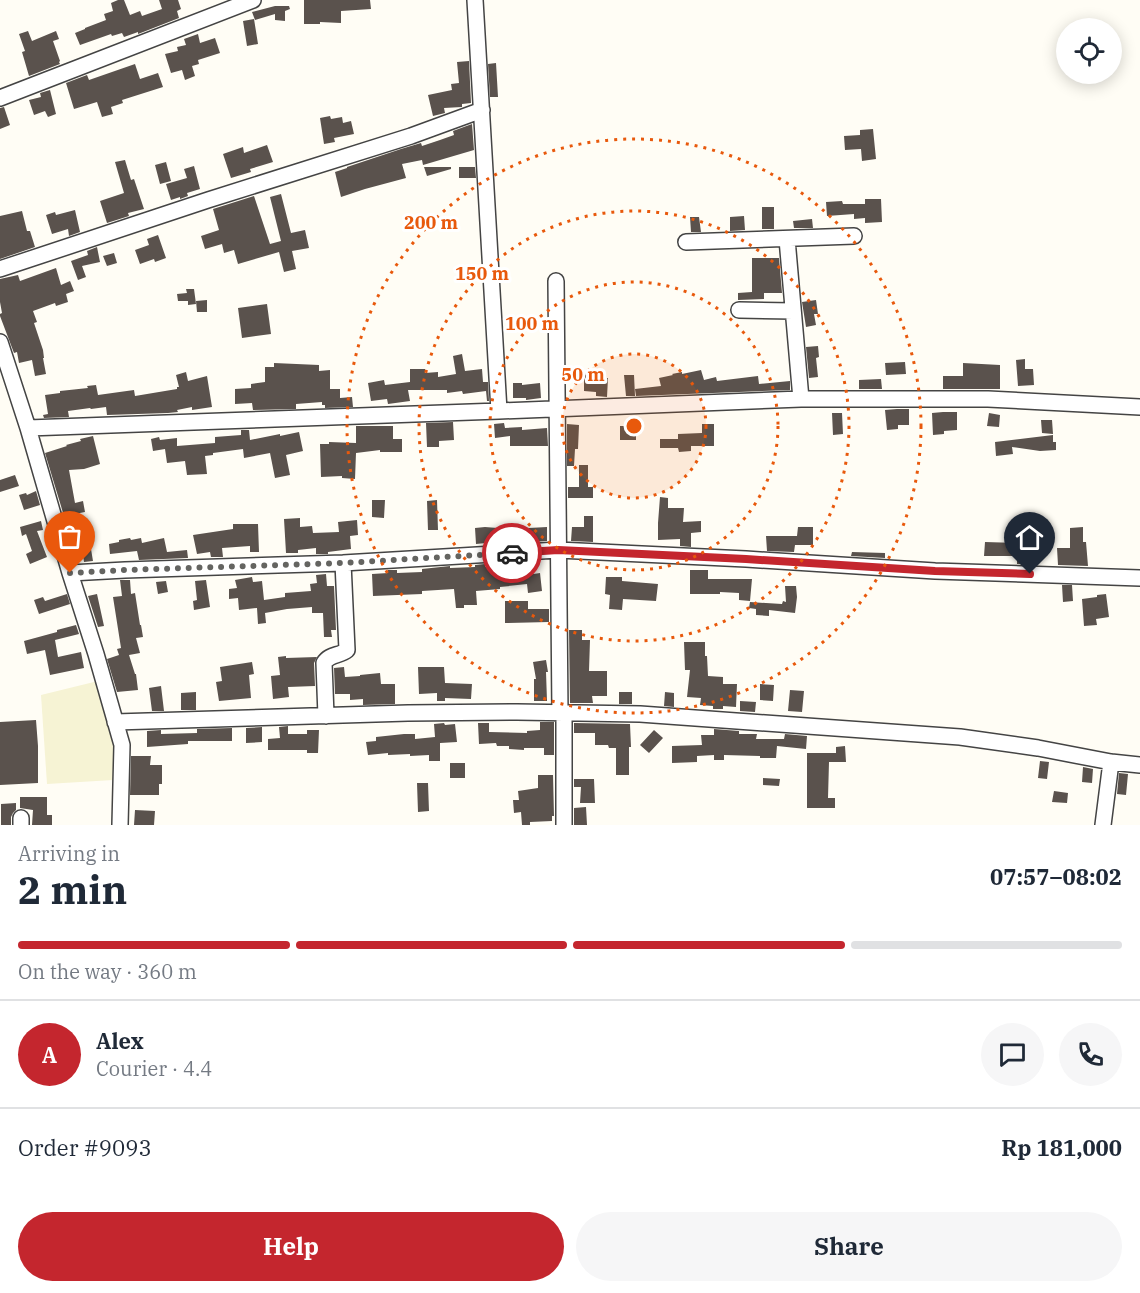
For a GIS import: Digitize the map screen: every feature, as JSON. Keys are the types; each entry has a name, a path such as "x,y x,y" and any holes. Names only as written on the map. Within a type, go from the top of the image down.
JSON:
{"street":[{"path":"0,98 253,0"},
{"path":"475,0 499,411"},
{"path":"0,269 411,136 482,110"},
{"path":"686,242 854,236"},
{"path":"787,239 801,399"},
{"path":"556,281 558,550 564,825"},
{"path":"739,310 793,311"},
{"path":"0,342 4,369 28,428 122,746 120,825"},
{"path":"28,428 801,399 988,399 1140,407"},
{"path":"70,573 343,563 558,550 935,571 1140,578"},
{"path":"326,716 324,663 329,657 346,650 343,563"},
{"path":"115,722 517,712 640,714 949,736 1140,765"},
{"path":"1103,825 1111,762"}],"shaded area":[{"path":"98,681 117,741 113,780 47,784 41,695"}],"building":[{"path":"124,0 130,15 140,11 142,16 162,9 159,0 178,0 181,9 177,11 179,18 138,34 138,32 124,37 122,33 112,36 111,34 80,45 75,33 106,20 104,14 113,11 111,3"},
{"path":"304,0 370,0 371,9 341,11 341,23 304,24"},
{"path":"275,6 289,6 290,9 285,11 285,21 275,20 275,14 255,20 252,12"},
{"path":"254,19 258,44 247,46 243,21"},
{"path":"28,31 32,41 56,31 59,39 53,41 60,64 29,76 22,52 25,51 19,34"},
{"path":"198,34 200,43 215,38 220,53 198,60 199,64 192,66 195,76 185,80 182,70 171,73 165,54 178,51 177,47 186,45 184,39"},
{"path":"469,61 471,103 462,104 462,107 444,108 445,113 433,116 428,95 452,90 451,84 459,83 457,62"},
{"path":"496,63 498,97 490,97 488,64"},
{"path":"135,64 140,79 158,73 163,87 122,100 123,103 111,107 113,114 102,117 97,102 74,109 66,83 87,75 89,80"},
{"path":"50,90 56,114 48,117 45,111 34,115 29,100 41,97 40,93"},
{"path":"4,107 10,125 0,129 0,108"},
{"path":"330,116 331,119 342,117 343,123 351,121 354,134 334,138 335,142 324,144 320,118"},
{"path":"472,124 474,150 423,165 422,160 402,164 406,178 341,197 335,172 401,149 440,140 454,135 453,131"},
{"path":"873,129 876,159 862,161 861,149 845,150 844,136 860,135 860,130"},
{"path":"267,145 273,162 231,178 223,154 243,147 244,153"},
{"path":"125,160 144,209 128,213 129,216 107,223 100,201 124,193 115,162"},
{"path":"166,162 171,181 160,184 155,165"},
{"path":"194,166 200,189 187,193 188,196 171,200 166,184 187,178 184,169"},
{"path":"424,167 451,167 451,169 427,176"},
{"path":"459,167 475,167 476,178 459,178"},
{"path":"281,194 291,233 305,230 309,248 292,251 296,269 284,272 279,252 238,264 234,250 224,253 222,244 205,249 201,236 219,230 213,209 254,196 270,244 281,241 270,197"},
{"path":"865,199 881,199 882,222 865,223 865,218 854,219 854,214 827,216 826,202 842,201 843,204 865,204"},
{"path":"762,207 774,207 774,229 762,229"},
{"path":"75,210 80,232 69,236 68,229 52,234 46,215"},
{"path":"22,211 27,231 30,231 35,247 0,259 0,216"},
{"path":"744,216 745,230 730,231 730,217"},
{"path":"690,217 699,217 701,232 691,232"},
{"path":"812,219 813,228 794,228 793,221"},
{"path":"158,235 166,258 140,264 135,250 149,245 147,239"},
{"path":"97,247 100,262 82,266 86,277 78,280 71,261 88,255 87,251"},
{"path":"114,253 117,263 107,266 103,256"},
{"path":"752,258 779,258 782,293 764,293 764,299 738,300 738,293 752,292"},
{"path":"56,268 61,285 70,281 74,291 66,294 68,302 56,306 55,303 33,311 37,322 34,323 43,350 46,374 35,376 32,360 19,363 17,352 14,353 0,316 2,313 0,279 18,275 20,281"},
{"path":"186,289 194,289 196,304 188,305 188,301 178,301 177,294 187,293"},
{"path":"207,300 207,312 197,312 196,301"},
{"path":"816,300 818,314 814,314 816,325 806,327 802,302"},
{"path":"267,304 271,334 242,338 238,308"},
{"path":"818,346 819,357 816,358 818,377 809,378 806,347"},
{"path":"462,354 465,371 482,369 483,382 488,382 489,401 487,401 486,391 463,394 462,391 447,393 447,390 408,390 410,401 388,404 387,399 371,401 368,383 384,380 385,385 410,382 410,369 425,369 425,373 438,372 438,377 456,374 453,356"},
{"path":"1025,359 1025,369 1033,369 1034,385 1018,386 1016,360"},
{"path":"905,362 906,374 886,375 885,363"},
{"path":"274,363 319,365 319,371 330,370 330,389 340,389 340,398 352,397 353,407 325,408 322,402 296,404 296,409 253,410 252,403 235,404 235,389 251,388 251,384 265,382 265,367 274,367"},
{"path":"963,363 1000,365 1000,389 943,389 943,376 963,376"},
{"path":"701,370 704,380 716,377 717,381 758,376 759,384 790,381 790,390 636,396 635,389 661,386 659,378"},
{"path":"186,372 188,381 207,376 212,407 192,410 192,407 168,413 107,415 106,407 68,411 69,417 44,418 43,415 48,414 45,395 96,385 98,395 134,390 135,396 177,389 179,387 176,375"},
{"path":"584,372 599,373 599,378 608,378 607,397 596,396 596,392 584,391"},
{"path":"624,375 634,375 635,396 626,396"},
{"path":"881,379 882,389 859,389 859,380"},
{"path":"513,383 522,383 522,385 540,383 541,398 526,400 526,398 513,398"},
{"path":"909,409 909,425 898,425 898,429 887,430 885,410"},
{"path":"957,412 957,430 933,435 932,413"},
{"path":"832,413 842,413 843,434 833,435"},
{"path":"989,413 1000,415 999,427 987,426"},
{"path":"1041,420 1052,420 1053,434 1042,433"},
{"path":"453,422 454,440 439,441 439,447 427,447 426,423"},
{"path":"504,423 505,428 522,427 522,430 547,428 548,446 510,446 510,436 495,438 494,424"},
{"path":"567,424 579,425 578,449 575,449 574,466 567,466"},
{"path":"702,424 714,424 714,446 691,446 691,451 679,452 678,448 660,448 660,439 678,439 678,434 702,433"},
{"path":"356,426 393,426 393,439 402,439 402,452 380,452 380,450 356,453 355,479 342,478 342,476 321,477 320,444 356,443"},
{"path":"620,426 636,426 636,440 620,440"},
{"path":"241,430 249,430 250,440 299,432 303,451 286,455 290,475 275,478 270,453 244,458 243,449 213,453 213,455 205,456 207,474 187,475 185,461 167,463 165,449 153,451 151,439 159,437 160,440 177,438 177,446 215,443 215,437 241,435"},
{"path":"1053,435 1056,450 1040,451 1012,447 1013,454 996,456 995,442"},
{"path":"93,436 100,464 84,469 69,470 75,503 83,501 85,512 64,516 45,453"},
{"path":"579,465 588,465 588,487 593,487 593,498 568,498 568,487 579,487"},
{"path":"15,475 19,486 0,492 0,480"},
{"path":"36,491 40,505 24,510 19,495 26,493 27,495"},
{"path":"660,497 668,498 668,508 684,508 683,522 701,521 701,532 691,533 691,547 680,546 680,539 658,540"},
{"path":"372,500 385,500 384,518 372,517"},
{"path":"437,500 438,530 428,530 427,501"},
{"path":"584,516 593,516 593,542 571,541 572,527 584,527"},
{"path":"300,518 300,527 312,526 313,533 339,532 338,522 357,520 358,535 350,536 351,549 328,552 328,554 316,554 316,548 298,550 298,553 286,553 284,519"},
{"path":"41,521 43,530 37,531 47,557 30,564 26,554 32,551 26,534 22,536 20,527"},
{"path":"233,524 258,524 259,552 250,552 250,546 222,548 223,557 211,557 210,552 197,554 193,535 233,529"},
{"path":"547,527 547,541 529,542 529,528"},
{"path":"798,527 813,527 813,545 795,545 794,552 767,551 766,536 797,536"},
{"path":"1083,527 1083,542 1086,542 1088,566 1058,565 1057,548 1070,548 1070,528"},
{"path":"85,528 93,561 84,562 78,530"},
{"path":"475,528 510,529 509,539 486,538 486,543 476,544"},
{"path":"1028,534 1029,564 1017,564 1017,556 984,556 985,542 1020,543 1019,535"},
{"path":"130,538 131,540 141,538 142,543 164,538 167,552 187,550 188,558 139,560 137,551 110,554 109,544"},
{"path":"852,552 885,553 885,558 851,556"},
{"path":"485,564 485,567 513,565 514,577 540,573 542,591 528,593 527,584 476,591 477,605 464,605 464,608 456,608 454,589 422,591 422,594 373,596 372,574 388,573 388,570 397,570 397,573 422,572 422,569 450,566 450,568 475,567 475,565"},
{"path":"690,570 708,570 708,579 752,579 750,601 739,600 739,593 690,594"},
{"path":"326,574 327,586 334,586 336,630 331,630 332,637 324,637 323,613 312,613 312,607 265,613 266,623 258,624 257,608 239,610 238,598 229,599 229,589 237,588 235,580 252,577 253,582 262,581 264,600 285,597 285,593 311,591 310,584 317,583 316,575"},
{"path":"606,577 622,577 622,581 658,584 656,601 623,599 622,610 609,609 610,595 605,594"},
{"path":"120,580 130,580 131,594 135,593 143,637 136,638 140,653 129,655 136,674 138,690 117,692 107,659 119,655 117,649 121,648 113,597 122,596"},
{"path":"206,580 210,607 194,610 193,601 197,600 195,581"},
{"path":"166,581 168,592 158,594 156,582"},
{"path":"1062,585 1072,585 1073,601 1063,602"},
{"path":"785,586 796,586 795,613 769,610 769,616 756,615 756,609 749,608 750,602 782,604 783,601 786,602"},
{"path":"67,594 70,604 39,614 34,600 43,597 45,601"},
{"path":"97,594 104,626 98,627 88,596"},
{"path":"1106,594 1109,617 1096,619 1097,625 1084,626 1082,599"},
{"path":"505,601 528,601 528,609 549,609 549,622 505,623"},
{"path":"76,625 79,634 55,640 58,657 81,652 84,668 50,675 45,650 27,654 24,641"},
{"path":"569,630 582,630 582,640 590,640 589,671 607,671 607,696 592,696 593,703 570,703"},
{"path":"684,642 705,642 708,676 723,677 723,684 737,684 736,707 723,706 723,709 713,709 713,706 700,705 701,698 687,697 690,670 685,670"},
{"path":"286,656 286,658 317,657 314,663 315,686 288,687 289,697 273,699 271,676 280,675 278,657"},
{"path":"546,660 547,701 534,701 534,679 536,679 533,662"},
{"path":"252,662 254,674 249,675 251,698 219,701 216,682 222,681 220,667"},
{"path":"344,667 345,677 380,673 381,684 395,684 395,704 363,705 363,699 350,700 350,694 335,694 334,668"},
{"path":"418,667 444,667 445,683 472,684 471,699 445,698 445,701 437,701 437,693 419,694"},
{"path":"760,684 774,685 773,701 760,700"},
{"path":"161,686 164,711 152,711 149,688"},
{"path":"790,690 804,691 802,712 788,711"},
{"path":"196,692 196,710 181,710 181,693"},
{"path":"619,692 632,692 632,704 619,704"},
{"path":"665,692 674,693 674,707 664,706"},
{"path":"740,701 756,702 755,712 740,711"},
{"path":"36,720 38,783 0,785 0,722"},
{"path":"540,722 554,722 554,755 544,755 544,748 524,748 524,750 497,746 496,743 479,744 478,723 489,723 489,732 527,733 527,731 540,730"},
{"path":"444,723 445,725 455,724 457,742 440,743 440,761 429,761 429,755 388,755 388,753 368,755 366,742 376,741 376,737 415,734 415,739 435,737 434,724"},
{"path":"574,723 630,724 629,775 616,775 616,748 609,748 608,745 595,745 595,733 574,733"},
{"path":"288,726 288,734 307,734 307,730 319,730 318,753 307,753 307,750 268,750 268,739 280,738 279,727"},
{"path":"262,727 262,742 246,743 246,728"},
{"path":"232,728 232,741 188,741 188,744 147,747 147,731 161,730 161,734 197,733 197,729"},
{"path":"714,729 739,731 739,734 757,734 756,739 784,739 785,734 807,736 806,749 777,746 776,758 724,755 724,760 714,760 714,755 697,756 697,762 672,763 672,746 702,745 701,735 714,735"},
{"path":"654,730 663,738 649,753 640,745"},
{"path":"845,746 846,762 829,762 828,798 835,798 835,808 807,808 807,753 836,753 836,747"},
{"path":"131,756 151,756 150,765 162,765 162,784 159,784 159,795 130,795"},
{"path":"1040,761 1049,762 1047,779 1038,778"},
{"path":"450,763 465,763 465,778 450,778"},
{"path":"1083,767 1093,769 1092,783 1082,782"},
{"path":"1119,773 1128,774 1126,795 1117,794"},
{"path":"538,775 553,775 554,816 552,816 552,821 530,822 530,825 522,825 521,812 514,813 513,800 519,800 518,791 538,788"},
{"path":"763,778 780,779 779,786 763,785"},
{"path":"574,779 594,779 595,803 580,803 581,787 574,787"},
{"path":"417,783 428,783 429,811 418,812"},
{"path":"1054,791 1068,793 1067,803 1052,802"},
{"path":"20,797 47,797 47,815 52,815 52,825 32,825 33,810 20,808"},
{"path":"16,803 11,825 1,825 1,804"},
{"path":"586,807 587,825 574,825 574,808"},
{"path":"135,810 155,811 154,825 134,825"}],"way so far":[{"path":"70,573 343,563 512,553"}],"route":[{"path":"512,553 558,550 935,571 1030,574"}]}
